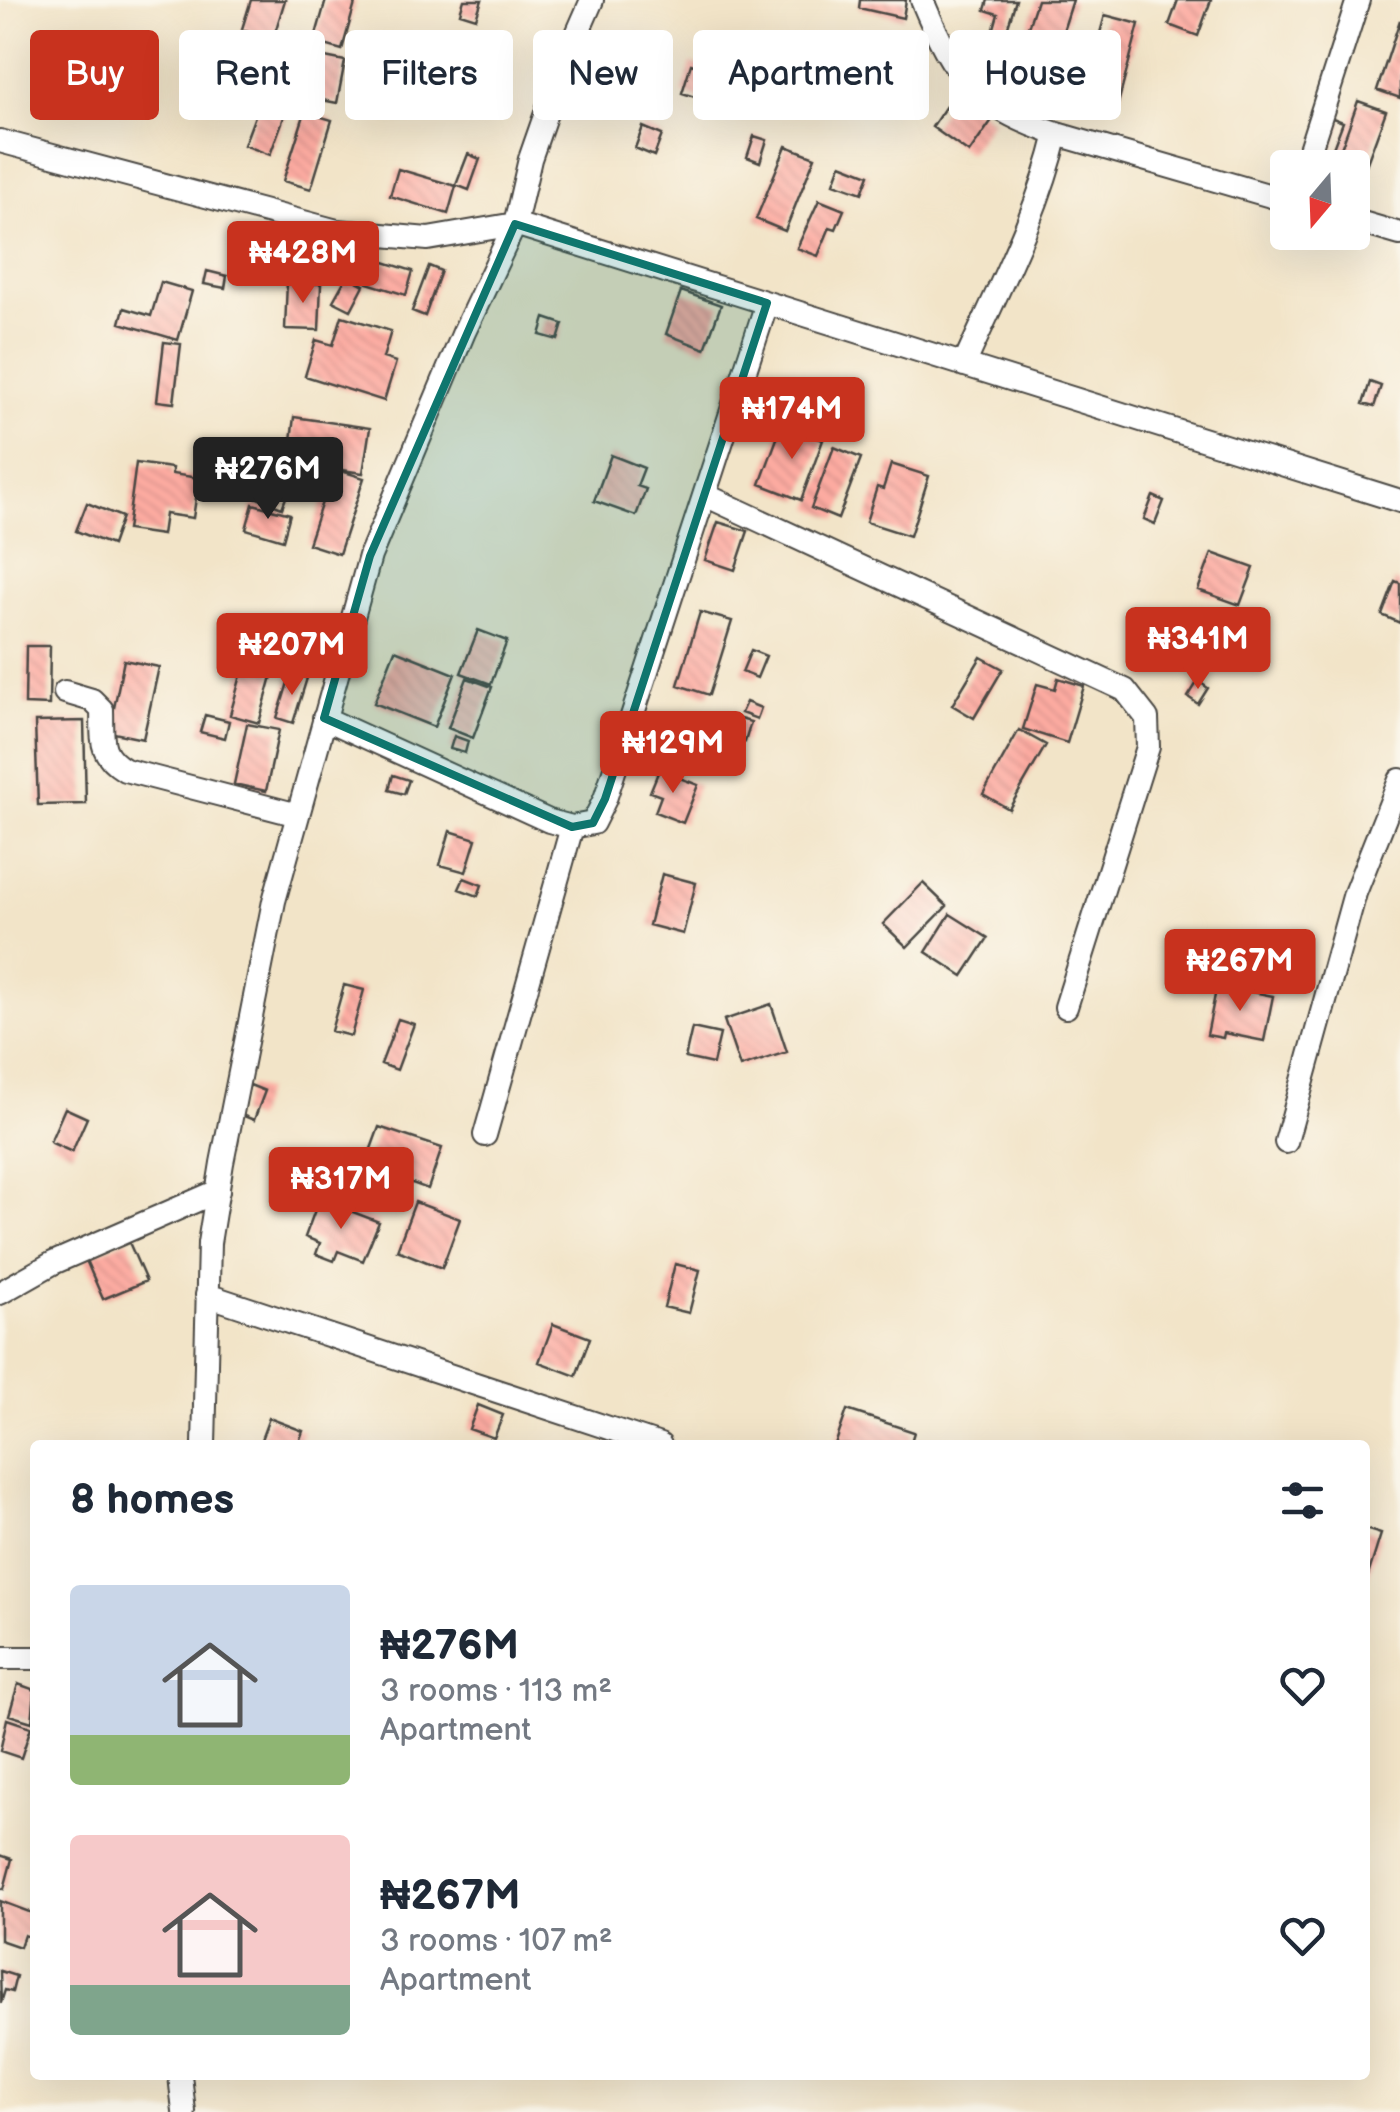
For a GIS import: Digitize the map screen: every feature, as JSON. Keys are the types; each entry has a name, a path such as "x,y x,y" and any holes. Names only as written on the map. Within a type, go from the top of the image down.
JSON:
{"street":[{"path":"204,1440 209,1243 274,902 370,556 464,332 515,224 530,159 560,73 592,0"},
{"path":"922,0 941,47 971,88 1020,122 1270,195"},
{"path":"1310,150 1358,0"},
{"path":"964,364 1020,242 1057,134"},
{"path":"0,141 338,231 428,239 515,224 1400,501"},
{"path":"1370,225 1400,234"},
{"path":"324,718 549,821 572,827 593,823 606,800 767,303"},
{"path":"704,495 1125,690 1147,718 1148,747 1066,1008"},
{"path":"64,692 92,700 102,710 102,742 109,760 125,770 298,814"},
{"path":"1286,1142 1355,893 1400,780"},
{"path":"486,1135 572,827"},
{"path":"0,1293 53,1263 218,1191"},
{"path":"208,1295 645,1440"},
{"path":"0,1658 30,1658"},
{"path":"181,2080 184,2112"}],"highlighted area":[{"path":"515,224 767,303 605,799 593,823 572,827 324,718 370,556"}],"building":[{"path":"251,0 285,0 276,30 242,29"},
{"path":"326,0 356,0 342,50 325,45 325,30 317,30"},
{"path":"464,0 482,0 476,18 460,13"},
{"path":"860,0 906,0 903,18 859,8"},
{"path":"988,0 1016,0 1007,30 993,30 998,14 985,10"},
{"path":"1037,0 1073,0 1063,30 1027,30"},
{"path":"1178,0 1211,0 1198,36 1169,25"},
{"path":"1105,15 1139,24 1121,93 1121,30 1101,30"},
{"path":"1400,20 1400,98 1377,90"},
{"path":"325,57 345,61 337,103 325,101"},
{"path":"691,64 693,65 693,96 682,93"},
{"path":"1358,101 1386,111 1370,155 1370,150 1340,150"},
{"path":"949,102 949,120 992,120 969,153 932,127"},
{"path":"1330,117 1343,122 1332,150 1318,150"},
{"path":"253,120 283,120 270,155 244,145"},
{"path":"302,120 332,120 311,189 283,181"},
{"path":"643,127 662,135 654,156 635,148"},
{"path":"754,136 767,140 760,162 747,157"},
{"path":"786,146 815,157 785,231 756,219"},
{"path":"468,154 480,159 469,190 456,185"},
{"path":"841,164 869,175 862,193 834,183"},
{"path":"398,169 456,186 448,214 390,196"},
{"path":"819,200 844,210 836,229 830,227 818,256 797,248"},
{"path":"362,255 413,271 406,295 367,283 370,272 357,268"},
{"path":"429,266 441,271 425,316 412,311"},
{"path":"207,271 227,276 225,288 204,284"},
{"path":"347,276 364,285 351,310 333,301"},
{"path":"161,282 192,291 178,340 120,323 124,308 151,316"},
{"path":"287,282 321,284 319,330 285,329"},
{"path":"681,291 721,305 705,349 666,334"},
{"path":"342,316 391,331 383,358 396,362 384,401 305,376 316,340 333,345"},
{"path":"545,318 563,324 558,340 540,335"},
{"path":"164,342 181,344 174,403 157,401"},
{"path":"1370,382 1381,386 1374,407 1363,404"},
{"path":"294,417 370,428 363,473 335,469 364,478 339,554 308,544 333,469 288,463"},
{"path":"782,425 823,440 801,500 760,484"},
{"path":"834,447 861,458 838,519 811,508"},
{"path":"611,455 644,468 637,486 646,489 636,516 594,501"},
{"path":"136,463 172,468 172,474 199,478 193,518 165,514 162,535 127,530"},
{"path":"891,464 929,476 910,536 866,522 877,487 883,489"},
{"path":"263,468 293,479 282,508 252,496"},
{"path":"1153,496 1164,501 1155,524 1144,519"},
{"path":"87,503 122,517 112,545 76,531"},
{"path":"253,504 290,514 283,540 246,529"},
{"path":"718,522 748,531 735,570 705,560"},
{"path":"1212,553 1254,568 1240,605 1198,590"},
{"path":"1395,581 1400,583 1400,623 1382,615"},
{"path":"700,612 732,621 709,695 678,685"},
{"path":"239,616 311,636 302,666 230,645"},
{"path":"478,630 507,641 491,684 461,673"},
{"path":"26,646 50,646 49,705 25,704"},
{"path":"395,650 455,674 434,727 374,703"},
{"path":"751,650 766,656 757,678 742,672"},
{"path":"981,657 1003,669 974,718 952,705"},
{"path":"124,660 159,667 143,739 109,732"},
{"path":"245,661 274,669 259,723 230,715"},
{"path":"291,673 307,678 293,723 277,718"},
{"path":"467,678 492,687 473,738 448,728"},
{"path":"1058,678 1084,686 1067,743 1023,729 1037,684 1055,689"},
{"path":"1198,681 1208,688 1198,704 1188,697"},
{"path":"746,702 761,708 757,719 741,713"},
{"path":"205,715 229,721 225,738 200,732"},
{"path":"740,719 751,722 745,742 734,738"},
{"path":"84,721 86,804 38,805 35,722"},
{"path":"247,724 279,730 266,791 234,784"},
{"path":"1019,730 1046,745 1009,809 983,794"},
{"path":"454,736 468,741 465,753 450,749"},
{"path":"659,770 698,785 683,823 655,812 661,796 650,792"},
{"path":"393,775 409,780 404,794 389,790"},
{"path":"450,831 476,839 466,872 440,865"},
{"path":"662,874 696,883 683,934 649,925"},
{"path":"464,878 482,885 478,896 459,889"},
{"path":"923,883 947,906 907,947 883,924"},
{"path":"950,914 988,938 963,976 926,952"},
{"path":"344,985 364,990 351,1036 331,1031"},
{"path":"1217,985 1273,996 1264,1041 1224,1033 1223,1038 1207,1035"},
{"path":"771,1004 787,1052 740,1067 724,1020"},
{"path":"398,1019 414,1024 397,1070 381,1064"},
{"path":"692,1028 720,1034 713,1064 685,1058"},
{"path":"250,1085 265,1091 254,1120 239,1114"},
{"path":"65,1108 87,1118 72,1152 50,1142"},
{"path":"379,1127 442,1148 428,1189 404,1180 408,1170 368,1157"},
{"path":"356,1153 371,1160 366,1171 351,1164"},
{"path":"319,1199 379,1222 363,1261 338,1251 334,1261 316,1254 320,1243 305,1237"},
{"path":"415,1202 460,1219 442,1268 397,1250"},
{"path":"128,1240 146,1281 103,1299 85,1258"},
{"path":"675,1264 700,1270 689,1313 664,1307"},
{"path":"553,1324 590,1338 576,1376 539,1362"},
{"path":"478,1405 503,1415 494,1438 469,1429"},
{"path":"847,1410 914,1432 912,1440 837,1440"},
{"path":"269,1418 303,1431 300,1440 261,1440"},
{"path":"1370,1531 1381,1534 1370,1569"},
{"path":"18,1684 30,1688 30,1721 9,1715"},
{"path":"7,1719 30,1727 21,1758 0,1751"},
{"path":"0,1855 12,1859 4,1889 0,1888"},
{"path":"0,1901 30,1912 30,1937 24,1935 20,1947 0,1940"},
{"path":"0,1971 16,1976 12,1992 5,1990 1,2003"}]}
